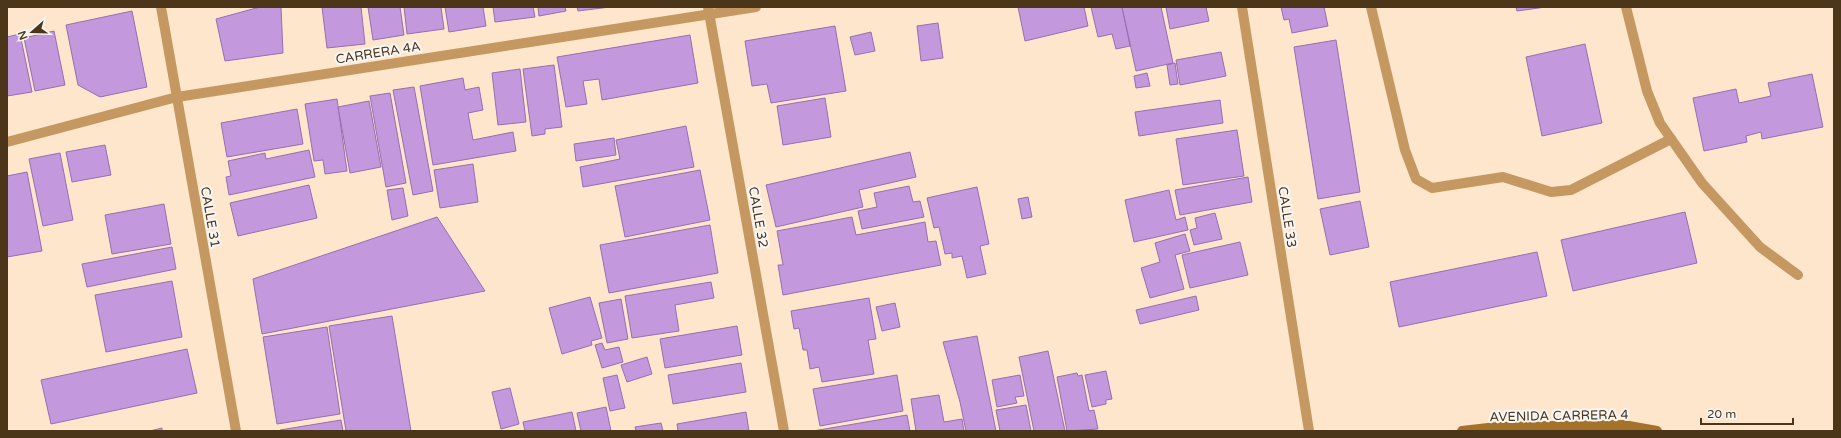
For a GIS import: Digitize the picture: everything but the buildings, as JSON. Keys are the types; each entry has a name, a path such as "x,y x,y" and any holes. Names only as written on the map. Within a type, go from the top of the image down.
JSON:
{"main road":[{"name":"AVENIDA CARRERA 4","path":"1462,431 1498,427 1623,425 1657,431"}],"street":[{"name":"CALLE 31","path":"161,7 236,431"},
{"name":"CARRERA 4A","path":"7,142 177,97 709,10 756,7"},
{"name":"CALLE 33","path":"1242,7 1309,431"},
{"path":"1371,7 1405,150 1416,179 1432,188 1503,177 1551,192 1571,190 1671,139"},
{"path":"1626,7 1647,91 1660,123 1702,183 1760,246 1798,275"},
{"name":"CALLE 32","path":"709,10 784,431"}]}
